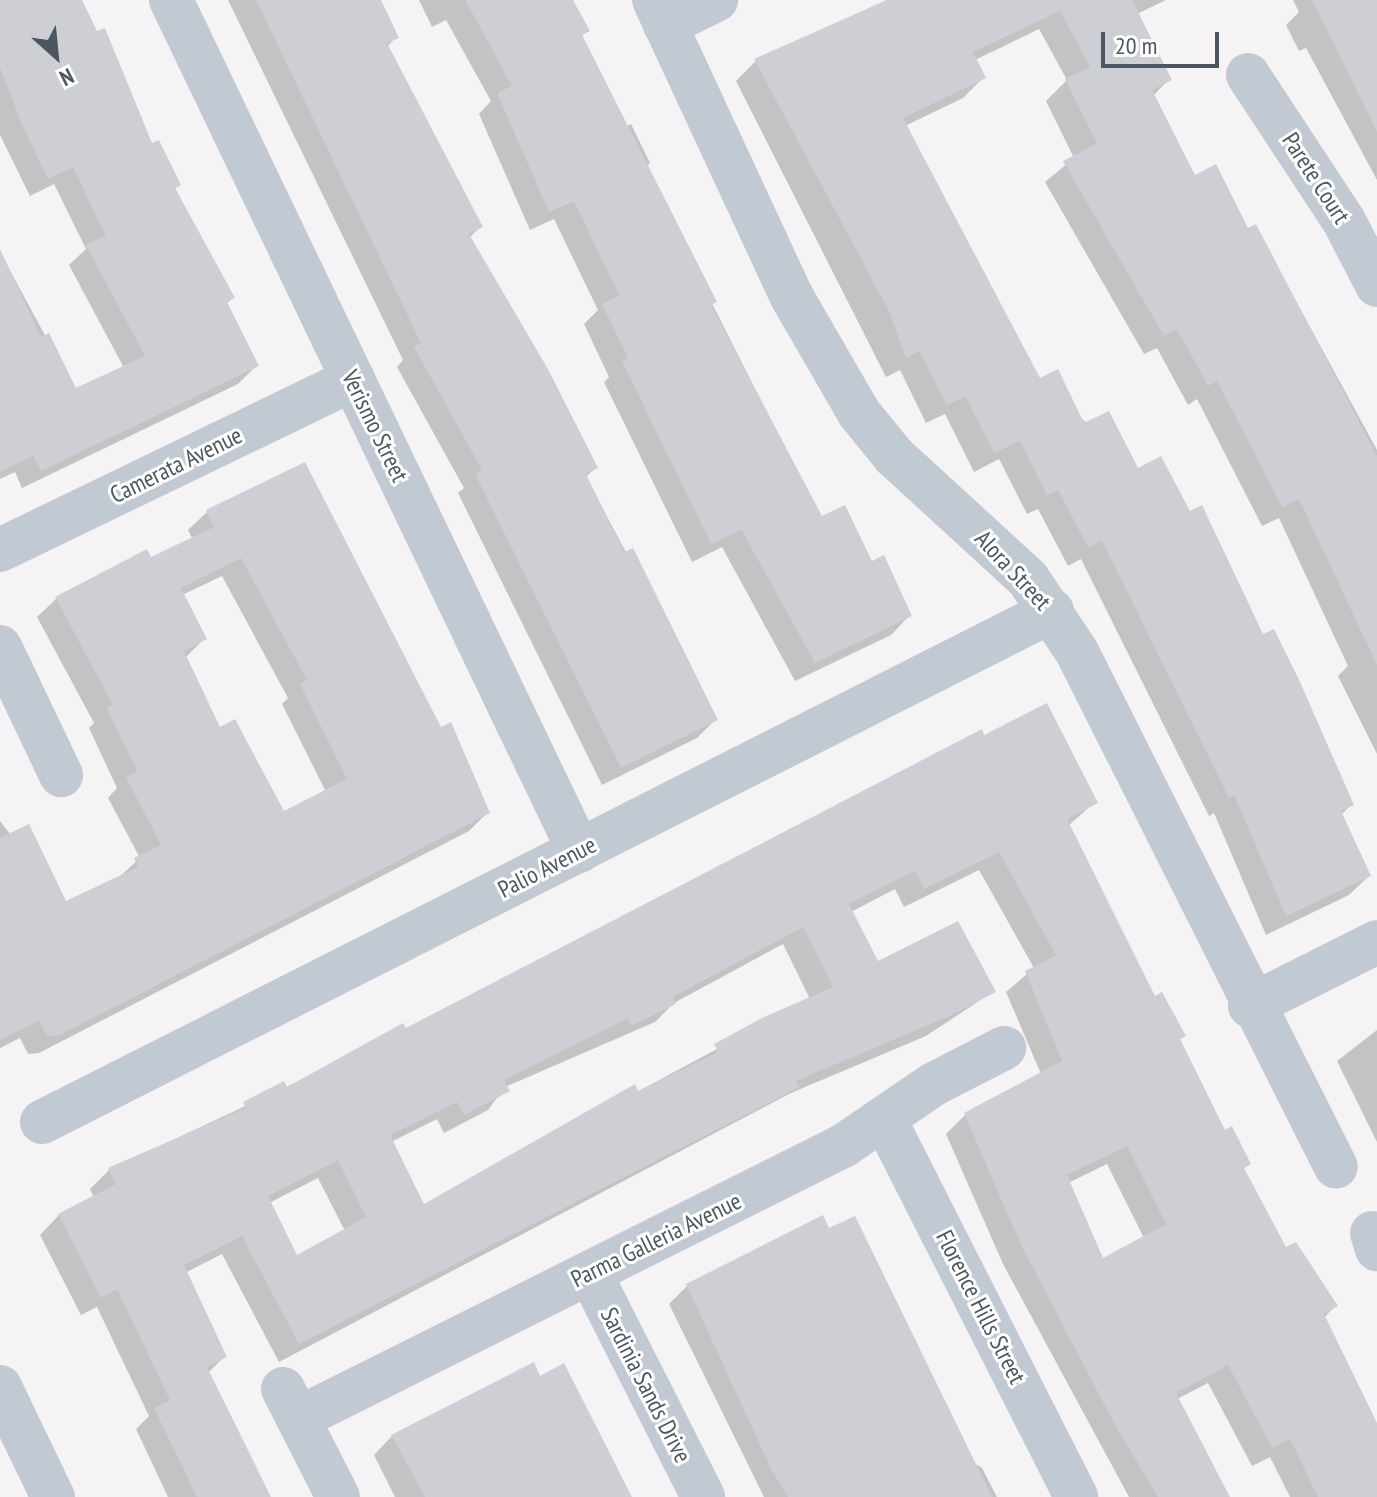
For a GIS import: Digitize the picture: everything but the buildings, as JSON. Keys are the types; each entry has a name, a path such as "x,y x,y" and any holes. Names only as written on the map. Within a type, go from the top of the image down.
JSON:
{"street":[{"name":"Verismo Street","path":"171,0 579,851"},
{"path":"660,12 716,0"},
{"name":"Alora Street","path":"660,12 792,297 859,413 1052,611 1108,706 1250,1006 1336,1167"},
{"name":"Parete Court","path":"1248,75 1317,177 1377,285"},
{"name":"Camerata Avenue","path":"0,550 353,379"},
{"name":"Palio Avenue","path":"42,1122 1052,611"},
{"path":"0,647 61,775"},
{"path":"1250,1006 1377,942"},
{"name":"Parma Galleria Avenue","path":"338,1497 291,1404 590,1273 843,1146 884,1118 1004,1048"},
{"name":"Florence Hills Street","path":"884,1118 1076,1497"},
{"name":"Sardinia Sands Drive","path":"590,1273 703,1497"},
{"path":"0,1387 53,1497"}]}
